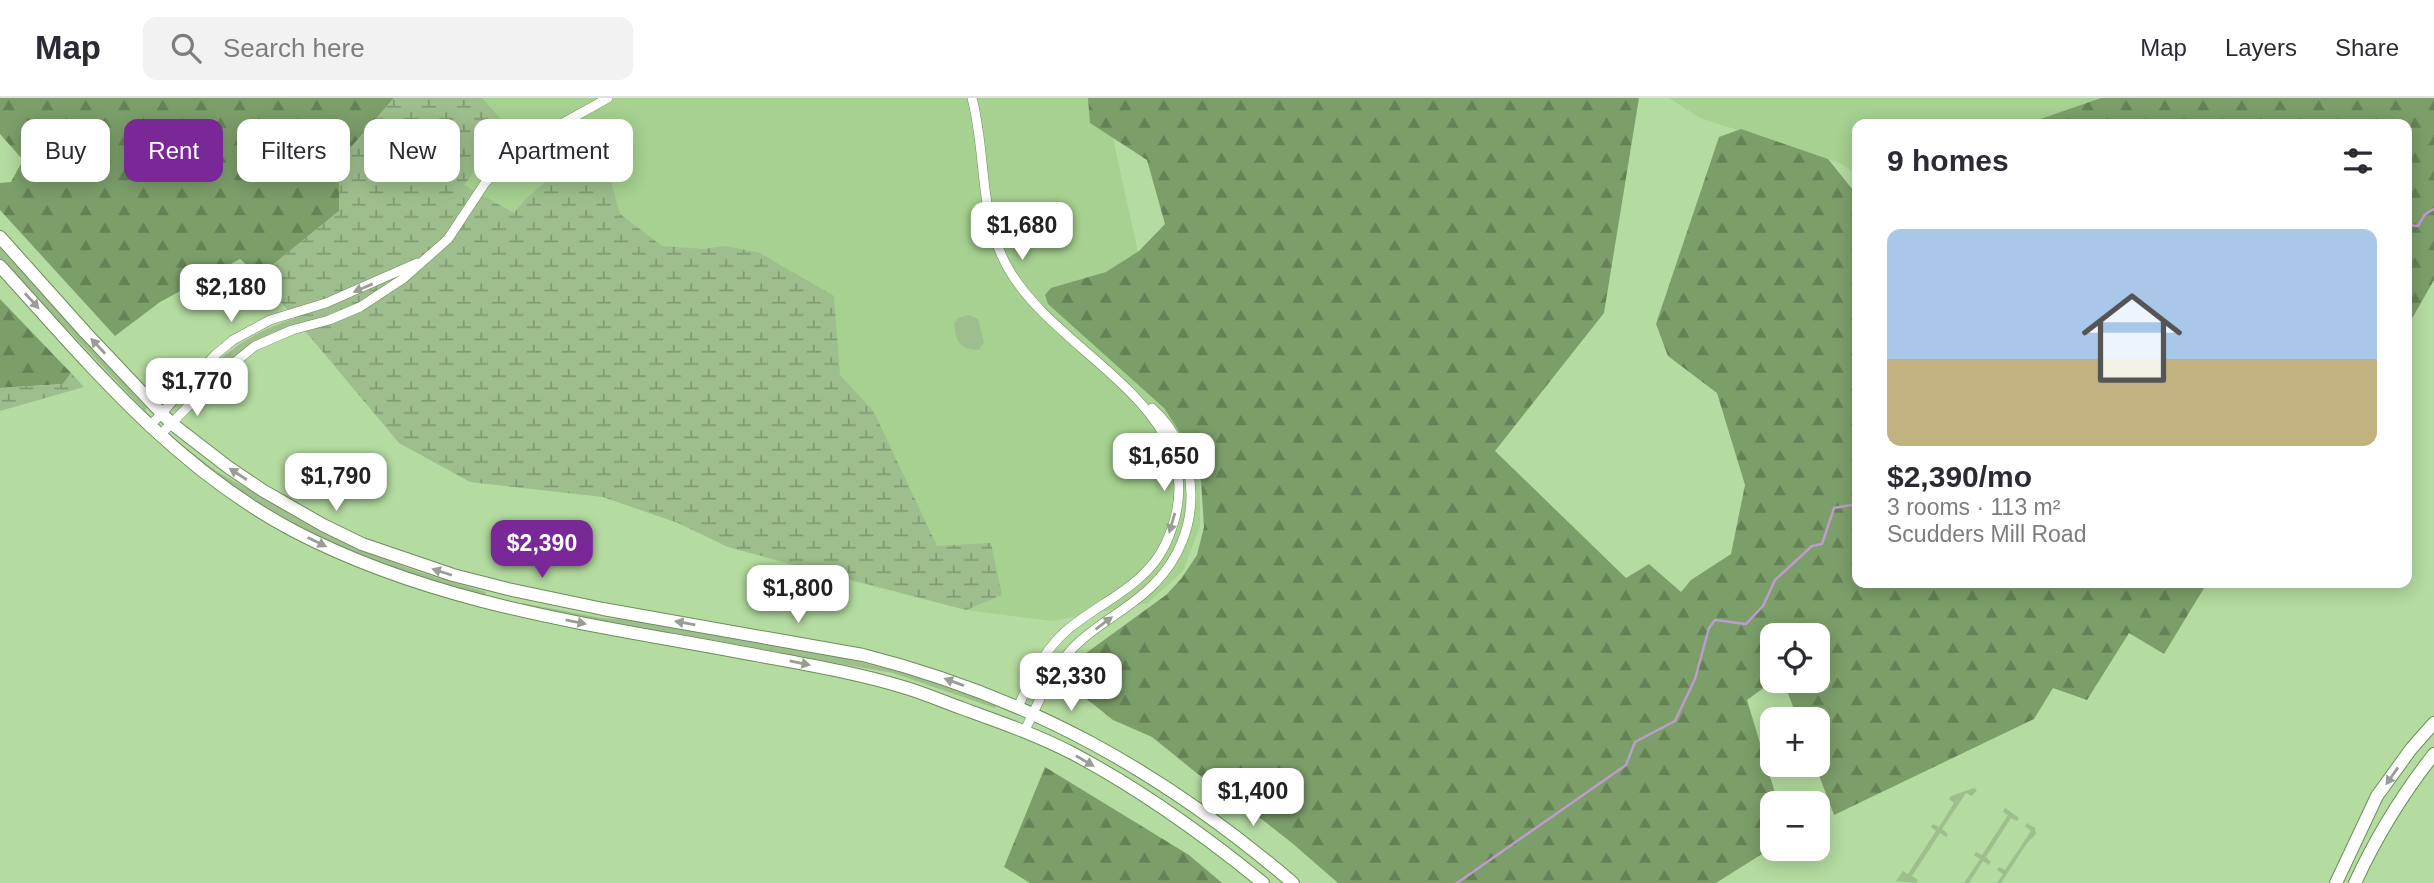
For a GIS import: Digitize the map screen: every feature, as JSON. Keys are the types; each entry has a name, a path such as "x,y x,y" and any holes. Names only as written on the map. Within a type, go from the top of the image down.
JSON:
{"main road":[{"path":"0,237 171,423 228,467 323,525 385,554 453,575 563,601 821,646 943,678 1033,714 1095,744 1156,779 1220,822 1293,883"},
{"path":"0,266 149,427 209,477 291,529 355,560 413,582 509,608 831,669 903,687 1070,752 1163,807 1263,883"},
{"path":"2336,883 2378,796 2411,749 2434,723"},
{"path":"2355,883 2381,829 2405,791 2434,754"}],"street":[{"path":"159,436 237,359 255,346 292,330 349,312 370,302 404,278 448,239 485,183 511,156 529,142 608,98"},
{"path":"972,98 986,209 996,244 1007,268 1029,299 1147,408 1167,438 1178,474 1179,495 1167,540 1153,564 1141,577 1067,631 1054,644 1040,664 1018,707"},
{"path":"149,427 215,355 233,340 270,320 343,296 428,258"},
{"path":"343,296 349,312"},
{"path":"1024,732 1066,655 1082,639 1156,583 1182,548 1192,501 1190,474 1183,451 1155,409 1134,395"}],"shaded area":[{"path":"394,98 1104,98 1147,293 1200,486 1200,526 1183,571 1148,603 1052,621 966,610 801,568 728,547 678,523 603,497 470,482 259,276 339,211 340,182 350,182 350,149 364,132 364,182 460,182 460,119 376,119"},
{"path":"1669,98 2140,98 2063,119 1852,119 1852,171 1840,163 1700,118"}],"green space":[{"path":"0,98 394,98 376,119 364,119 364,132 350,149 350,119 237,119 237,182 340,182 339,211 259,276 240,259 160,302 115,336 0,210 0,183 11,182 21,164 21,182 110,182 110,119 21,119 21,158 0,134"},
{"path":"394,98 482,98 501,119 474,119 474,172 464,185 514,213 546,182 611,182 620,214 662,246 703,249 725,246 760,253 834,296 840,375 874,412 937,546 991,543 1002,595 966,610 728,547 678,523 603,497 470,482 399,443 259,276 339,211 340,182 350,182 350,149 364,132 364,182 460,182 460,119 376,119"},
{"path":"1088,98 1639,98 1604,313 1495,451 1626,578 1649,564 1681,592 1691,580 1731,554 1745,485 1717,393 1668,356 1656,324 1719,137 1741,129 1828,159 1852,189 1852,588 2204,588 2164,654 2129,633 2087,700 2053,688 2034,719 1834,815 1830,804 1830,791 1825,791 1820,777 1830,777 1830,707 1793,707 1788,693 1830,693 1830,623 1760,623 1760,690 1747,700 1760,743 1760,777 1770,777 1774,791 1760,791 1760,855 1716,883 1338,883 1292,843 1152,737 1113,720 1073,688 1082,656 1166,595 1181,579 1197,555 1204,527 1201,481 1186,442 1164,408 1048,304 1045,295 1051,288 1106,272 1139,251 1165,224 1147,160 1090,123"},
{"path":"2101,98 2434,98 2434,280 2412,318 2412,119 2040,119"},
{"path":"0,247 147,408 145,411 0,260"},
{"path":"0,299 71,373 63,384 0,388"},
{"path":"328,308 330,314 259,340 231,359 200,388 195,383 227,354 255,335"},
{"path":"969,315 978,319 984,342 979,350 963,346 956,336 954,323 958,318"},
{"path":"71,373 84,387 0,411 0,388 63,384"},
{"path":"172,437 216,471 320,530 365,552 486,592 485,595 394,570 342,550 274,513 170,439"},
{"path":"522,603 820,652 916,676 997,705 995,708 893,673 521,607"},
{"path":"1045,767 1189,855 1222,883 1030,883 1004,867"},
{"path":"1974,788 1977,790 1972,796 1966,793 1942,829 1948,834 1946,837 1940,833 1912,876 1918,880 1916,883 1896,881 1903,871 1908,874 1936,831 1931,827 1933,824 1939,827 1954,803 1949,799 1951,796"},
{"path":"2005,808 2019,818 2017,821 2011,818 1986,857 1991,862 1989,865 1983,861 1969,883 1964,883 1980,859 1974,855 1976,852 1982,855 2008,815 2003,812"},
{"path":"2027,823 2035,828 2036,834 2001,883 1997,883 2003,874 1997,870 1999,867 2005,870 2031,831 2025,826"}],"waterway":[{"path":"2412,226 2418,226 2425,214 2434,209"},
{"path":"1457,883 1626,765 1635,742 1675,721 1695,679 1709,628 1715,620 1746,624 1763,606 1775,580 1812,546 1822,544 1834,508 1852,505"}]}
